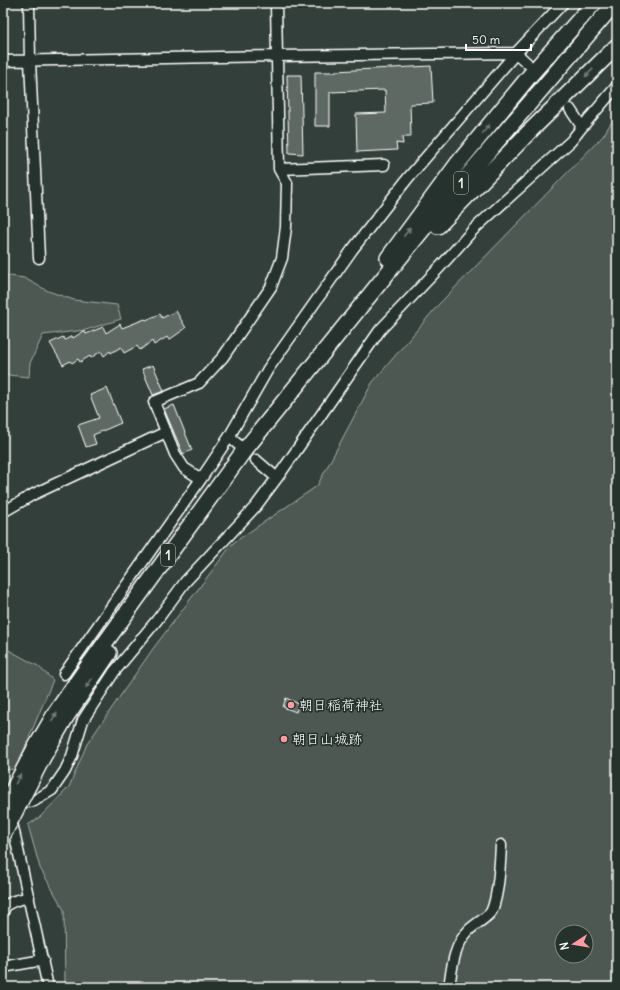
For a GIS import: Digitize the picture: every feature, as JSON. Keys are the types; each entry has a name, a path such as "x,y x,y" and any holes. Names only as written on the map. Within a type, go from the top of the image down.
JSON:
{"highway":[{"path":"312,367 353,305 458,163 532,73 594,3"},
{"name":"1","path":"5,806 38,754 56,712 117,624 243,452 440,208 615,3"},
{"path":"3,835 38,754 66,717 125,630 248,462 438,226 617,16"},
{"path":"438,226 529,132 617,46"}],"street":[{"path":"29,3 30,61 39,258"},
{"path":"201,479 184,468 175,454 154,402 199,383 223,357 271,287 282,258 286,227 287,183 279,169 276,3"},
{"path":"64,674 201,479 229,437 268,369 352,250 408,178 516,53 563,3"},
{"path":"3,62 516,53 527,63"},
{"path":"48,987 29,897 5,806 34,801 52,790 65,771 72,756 84,720 114,672 157,620 185,582 256,506 380,330 473,230 571,141 617,86"},
{"path":"570,109 582,127"},
{"path":"279,169 384,165"},
{"path":"3,512 34,494 166,432"},
{"path":"229,437 240,446"},
{"path":"256,460 277,478"},
{"path":"450,987 453,959 461,940 469,929 492,911 497,890 501,845"},
{"path":"3,912 6,905 29,897"},
{"path":"3,967 43,960"}],"shaded area":[{"path":"617,113 617,987 65,987 64,910 40,868 28,825 40,817 69,787 87,744 152,650 233,543 317,486 372,383 439,304 603,136"},
{"path":"3,275 24,278 48,291 74,300 117,305 121,319 86,330 43,335 30,363 29,377 7,375 3,379"},
{"path":"3,647 38,666 53,680 16,769 3,770"}],"building":[{"path":"431,66 433,103 410,104 411,137 402,137 403,144 396,143 397,150 357,152 356,114 386,113 385,90 330,92 330,126 315,126 315,72"},
{"path":"287,75 301,75 303,154 289,153"},
{"path":"176,311 186,328 169,340 167,337 154,345 152,341 140,350 137,346 124,353 121,347 111,353 110,351 104,356 101,351 91,358 90,356 80,362 78,359 72,363 70,361 63,365 50,343 63,337 65,340 72,336 73,338 84,331 86,334 103,327 106,333 120,324 122,328 160,314 162,318"},
{"path":"153,365 164,391 153,395 142,369"},
{"path":"107,388 121,423 93,435 96,444 86,447 78,425 99,418 90,395"},
{"path":"174,405 192,450 183,454 164,409"},
{"name":"朝日稲荷神社","path":"286,698 299,704 296,712 283,707"}],"tunnel":[{"path":"530,66 565,104"}],"place":[{"name":"朝日稲荷神社","path":"291,705"},
{"name":"朝日山城跡","path":"284,739"}]}
